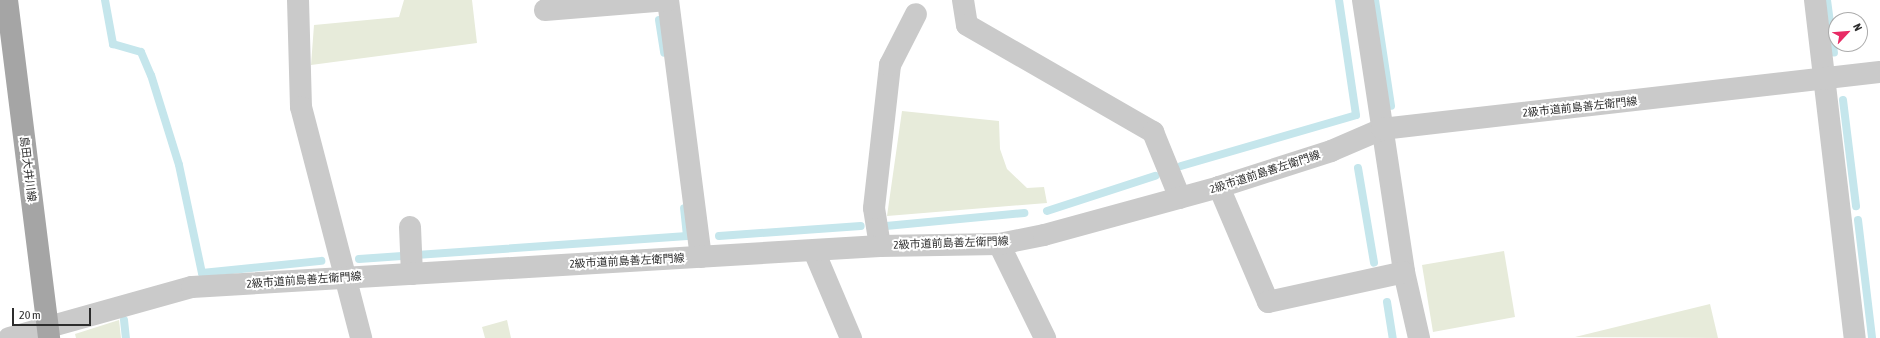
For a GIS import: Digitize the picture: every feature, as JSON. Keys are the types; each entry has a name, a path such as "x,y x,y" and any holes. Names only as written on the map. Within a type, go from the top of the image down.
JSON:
{"main road":[{"name":"島田大井川線","path":"7,0 48,332"}],"street":[{"path":"298,0 302,107 361,338"},
{"path":"545,10 668,0 701,257"},
{"path":"963,0 967,25 1153,132 1180,198"},
{"path":"1363,0 1404,272 1419,338"},
{"path":"1815,0 1855,338"},
{"path":"880,246 874,208 890,66 916,14"},
{"name":"2級市道前島善左衛門線","path":"9,338 48,332 192,287 412,271 814,251 880,246 999,244 1044,235 1219,187 1331,150 1382,129 1880,72"},
{"path":"1219,187 1268,302 1404,272"},
{"path":"410,235 412,271"},
{"path":"999,244 1045,338"},
{"path":"814,251 851,338"}],"green space":[{"path":"404,0 472,0 477,43 311,65 314,25 399,17"},
{"path":"902,111 999,121 1000,149 1007,169 1027,188 1044,187 1047,203 887,216"},
{"path":"1504,251 1515,317 1433,332 1422,265"},
{"path":"1710,304 1718,338 1575,337"},
{"path":"119,320 121,338 76,338 75,334"},
{"path":"507,320 511,338 485,338 482,327"}],"waterway":[{"path":"105,0 113,44 141,52 151,75 179,165 202,273 321,261"},
{"path":"1181,166 1356,115 1339,0"},
{"path":"1375,0 1391,106"},
{"path":"1827,0 1834,53"},
{"path":"659,20 664,53"},
{"path":"1843,100 1856,206"},
{"path":"1358,168 1374,263"},
{"path":"1047,211 1155,176"},
{"path":"359,259 687,236 684,208"},
{"path":"886,226 1024,213"},
{"path":"1858,220 1872,338"},
{"path":"719,236 861,226"},
{"path":"1387,302 1393,338"},
{"path":"124,320 126,338"}]}
